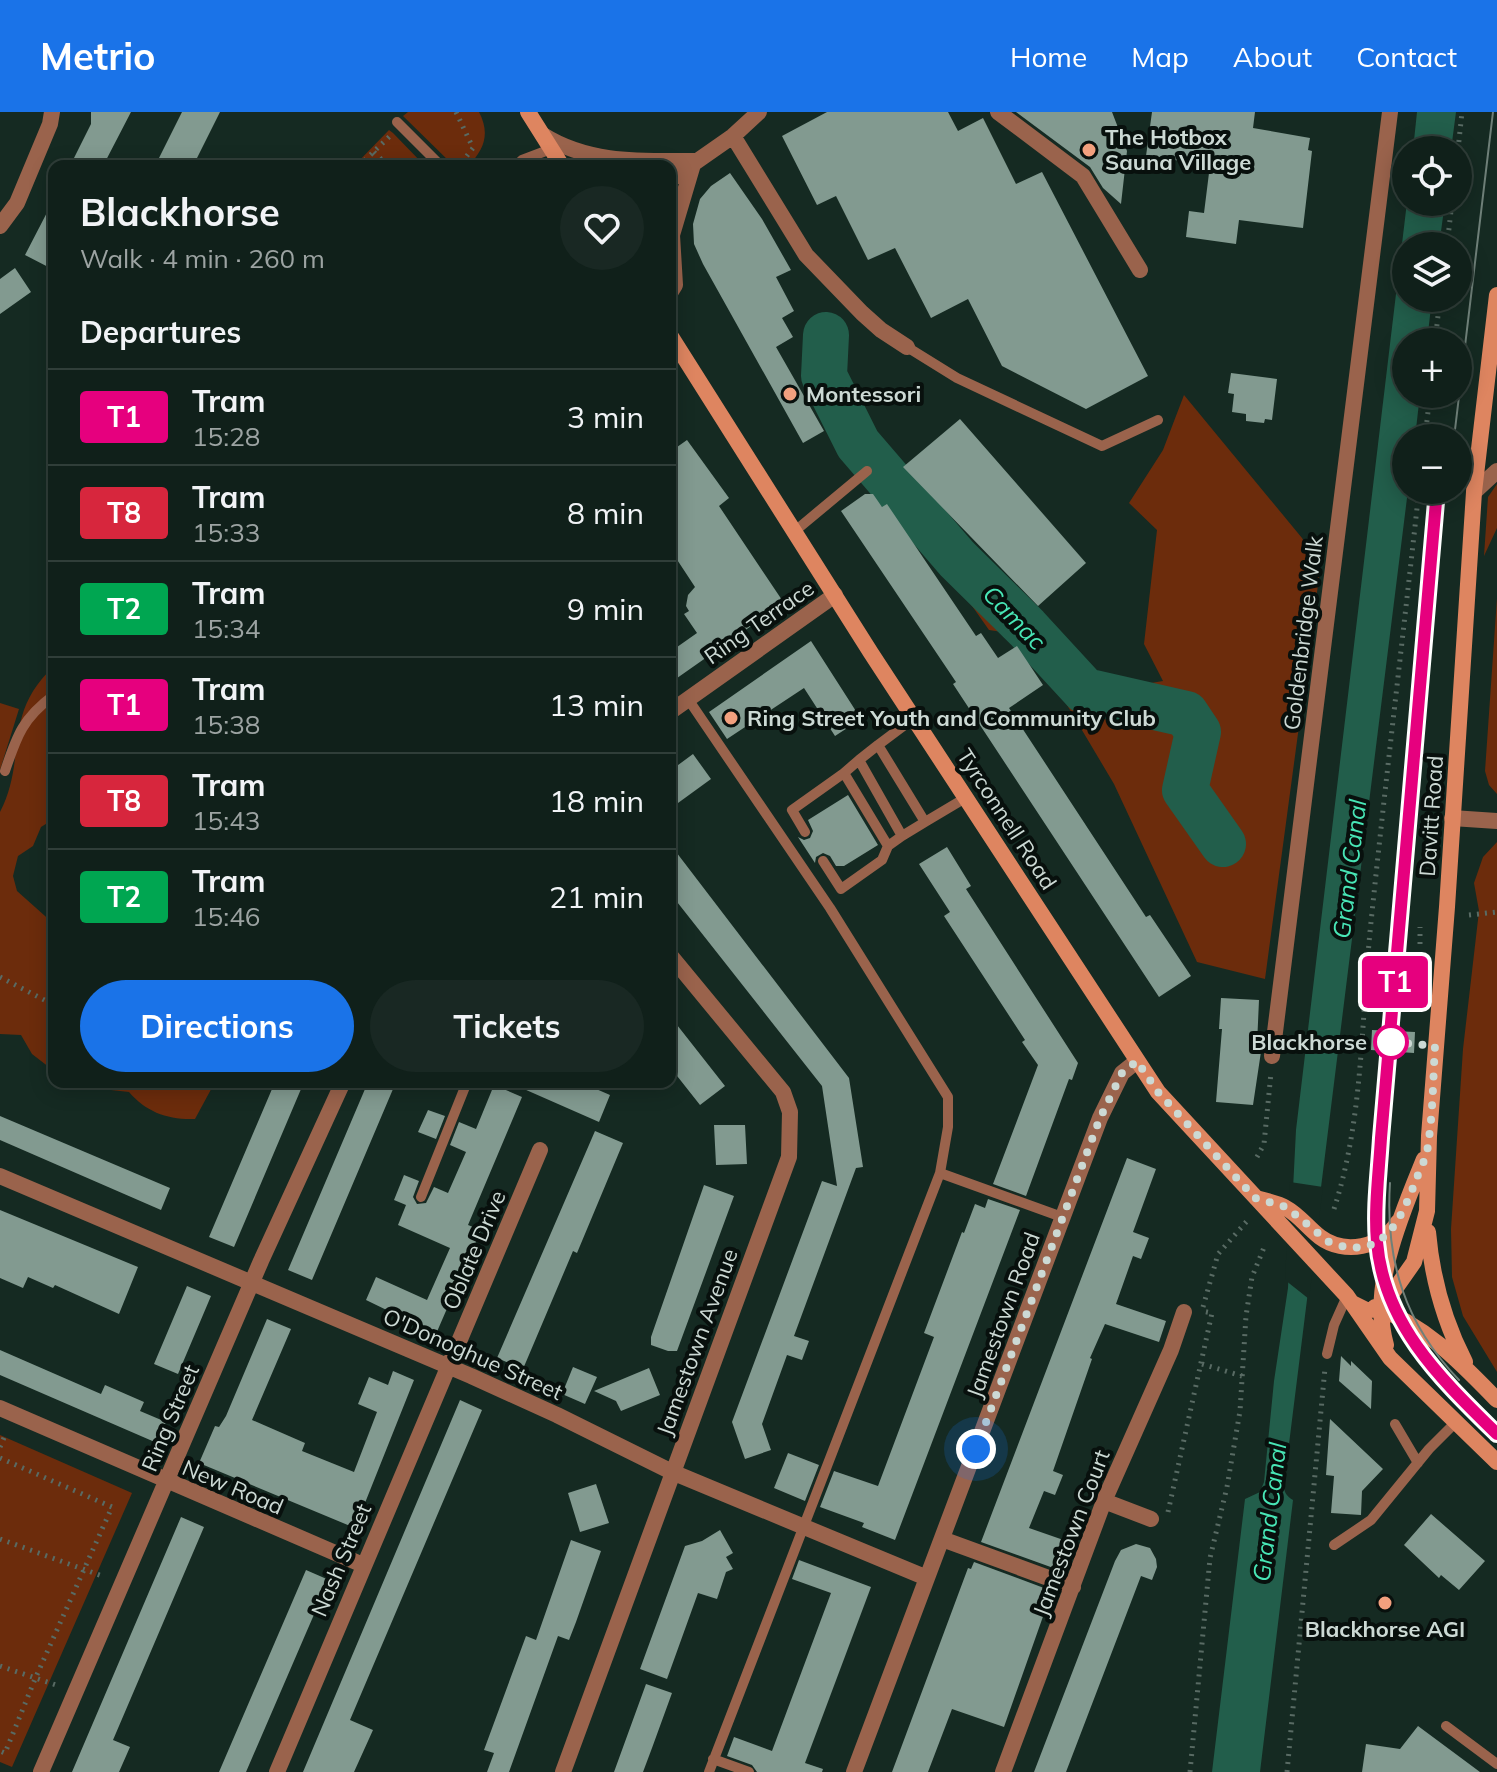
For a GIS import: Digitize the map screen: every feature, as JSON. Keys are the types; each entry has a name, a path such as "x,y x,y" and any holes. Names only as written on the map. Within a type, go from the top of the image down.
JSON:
{"main road":[{"path":"528,112 558,160"},
{"name":"Davitt Road","path":"1381,1309 1414,1262 1427,1211 1428,1149 1474,492 1491,401 1497,295"},
{"name":"Tyrconnell Road","path":"676,344 914,718 1158,1092 1350,1299 1390,1358 1497,1462"},
{"name":"Davitt Road","path":"1381,1309 1389,1260 1401,1216 1428,1149"},
{"name":"Davitt Road","path":"1255,1198 1286,1207 1321,1238 1344,1246 1369,1244 1390,1234 1401,1216"},
{"path":"1427,1211 1430,1254 1442,1308 1452,1336 1467,1367 1497,1400"},
{"name":"Tyrconnell Road","path":"1350,1299 1381,1309 1418,1327 1467,1367"},
{"path":"1381,1309 1390,1358"}],"street":[{"path":"0,226 17,203 50,124 52,112"},
{"path":"676,175 733,136 759,112"},
{"path":"998,112 1083,176 1140,270"},
{"name":"Goldenbridge Walk","path":"1272,1056 1390,112"},
{"path":"733,136 806,255 871,322 907,347"},
{"path":"547,142 615,160"},
{"path":"676,161 694,161"},
{"path":"676,222 694,161"},
{"path":"1474,492 1497,471"},
{"name":"Ring Terrace","path":"676,708 835,595"},
{"path":"1452,818 1497,821"},
{"name":"Jamestown Avenue","path":"563,1772 789,1157 790,1112 783,1092 676,962"},
{"name":"Jamestown Road","path":"854,1772 1111,1092 1122,1073 1137,1061"},
{"name":"Ring Street","path":"41,1772 252,1283 340,1088"},
{"name":"Oblate Drive","path":"447,1367 540,1150"},
{"name":"O'Donoghue Street","path":"0,1176 557,1415 672,1472 927,1578"},
{"name":"Jamestown Court","path":"1003,1772 1104,1501 1171,1350 1184,1312"},
{"name":"Nash Street","path":"277,1772 447,1367"},
{"name":"New Road","path":"0,1408 363,1565"},
{"path":"1104,1501 1159,1518"},
{"path":"942,1539 1073,1587"}],"lane":[{"path":"397,122 435,160"},
{"path":"522,160 547,142"},
{"path":"907,347 957,378 1102,446 1158,420"},
{"path":"795,531 867,471"},
{"path":"5,771 16,739 33,710 48,699"},
{"path":"688,699 830,908 948,1097 948,1127 940,1173 709,1772"},
{"path":"805,832 792,810 914,718"},
{"path":"878,745 925,822"},
{"path":"859,760 902,836"},
{"path":"844,773 888,846"},
{"path":"823,861 841,889 882,860 888,846 967,797"},
{"path":"421,1197 465,1088"},
{"path":"940,1173 1062,1217"},
{"path":"1327,1354 1334,1325 1350,1299"},
{"path":"1334,1545 1371,1520 1456,1422"},
{"path":"1395,1424 1418,1463"},
{"path":"1446,1726 1497,1764"},
{"path":"713,1759 749,1772"}],"path":[{"path":"456,112 473,148 464,160"},
{"path":"1459,136 1462,112"},
{"path":"374,152 382,160"},
{"path":"1334,1209 1345,1174 1354,1121 1379,844 1417,504"},
{"path":"1469,915 1497,912"},
{"path":"1420,927 1420,944"},
{"path":"0,977 48,1002"},
{"path":"1257,1157 1264,1144 1272,1056"},
{"path":"1159,1518 1202,1364 1212,1313 1201,1311 1218,1254 1247,1221"},
{"path":"1190,1772 1210,1558 1227,1487 1240,1411 1246,1316 1252,1277 1265,1245"},
{"path":"1287,1772 1327,1354"},
{"path":"1202,1364 1242,1376"},
{"path":"0,1447 6,1433"},
{"path":"0,1458 112,1507 5,1753 0,1751"},
{"path":"0,1539 102,1576"},
{"path":"0,1666 56,1685"}],"shaded area":[{"path":"408,112 479,112 485,134 482,147 473,160 448,160 403,116"},
{"path":"389,130 419,160 360,160"},
{"path":"1184,395 1302,538 1320,570 1265,979 1197,962 1114,784 1051,678 1016,634 989,630 910,518 920,496 1125,704 1139,685 1163,681 1144,644 1157,530 1129,503 1163,450"},
{"path":"1497,484 1497,528 1484,556 1488,497"},
{"path":"1497,598 1497,794 1489,785 1485,771"},
{"path":"48,673 48,823 41,827 33,846 18,856 13,876 17,891 48,919 48,1066 32,1054 21,1035 0,1034 0,812 13,773 21,720 38,684"},
{"path":"0,703 19,709 0,770"},
{"path":"1497,842 1497,1372 1463,1316 1452,1277 1451,1229 1463,1049 1479,911 1474,883 1483,857"},
{"path":"93,1088 212,1088 195,1119 176,1118 150,1110 129,1092"},
{"path":"0,1435 132,1493 12,1767 0,1762"}],"water":[{"path":"1417,112 1456,112 1453,136 1414,136"},
{"path":"1405,216 1443,216 1441,232 1403,232"},
{"name":"Grand Canal","path":"1394,312 1430,312 1429,328 1392,328 1392,408 1418,408 1417,424 1392,424 1392,504 1406,504 1284,1478 1285,1490 1293,1500 1260,1772 1212,1772 1245,1499 1260,1492 1264,1482 1274,1381 1288,1288 1296,1130"}],"pier":[{"path":"1290,1182 1323,1187 1309,1299 1285,1280"}],"building":[{"path":"91,112 131,112 106,160 73,160 91,124"},
{"path":"182,112 220,112 196,160 158,160"},
{"path":"827,112 948,112 958,131 983,118 1016,184 1042,172 1148,376 1086,409 1002,366 968,299 931,318 895,248 868,260 836,196 817,205 782,136"},
{"name":"The Hotbox Sauna Village","path":"1016,112 1112,112 1127,151 1121,204 1103,188 1090,167"},
{"path":"1152,112 1255,112 1253,128 1310,138 1308,150 1312,151 1303,228 1239,220 1236,244 1186,237 1189,211 1204,213 1210,165 1146,156"},
{"path":"730,173 762,219 791,270 776,277 794,311 782,318 793,337 776,347 824,431 803,443 694,244 693,224 700,199 711,186"},
{"path":"48,211 48,267 25,255"},
{"path":"15,268 31,292 0,314 0,279"},
{"path":"1231,373 1277,379 1272,420 1265,419 1264,423 1246,421 1246,414 1232,412 1234,394 1228,393"},
{"path":"960,419 1086,563 1038,606 903,467"},
{"path":"687,440 729,498 719,506 784,603 676,679 676,648 697,633 684,614 689,611 686,606 688,595 695,587 676,558 676,448"},
{"path":"865,494 873,494 882,507 887,504 976,636 981,633 998,658 1017,646 1043,685 1009,708 1146,917 1150,915 1191,976 1159,997 953,684 956,682 841,511"},
{"path":"811,641 861,719 835,736 804,688 727,739 709,712"},
{"path":"693,754 711,779 678,803 676,767"},
{"path":"848,795 878,845 844,866 836,866 830,856 823,853 816,857 815,863 798,837 804,840 810,838 813,831 808,820"},
{"path":"947,847 971,886 966,889 1078,1063 1072,1080 1069,1079 1026,1196 993,1184 1038,1065 944,916 950,912 919,864"},
{"path":"676,852 849,1078 863,1167 856,1168 794,1336 809,1341 802,1360 787,1355 762,1424 771,1450 745,1459 732,1422 822,1181 837,1186 822,1086 676,901"},
{"path":"1221,998 1259,1000 1257,1045 1262,1045 1253,1105 1216,1102 1222,1029 1219,1029"},
{"path":"676,1024 725,1086 700,1105 676,1075"},
{"path":"1372,1030 1415,1032 1414,1053 1371,1050"},
{"path":"272,1088 301,1088 234,1247 209,1237"},
{"path":"365,1088 393,1088 312,1280 288,1270"},
{"path":"493,1088 501,1088 522,1097 468,1225 481,1230 436,1334 366,1300 376,1277 427,1300 450,1248 398,1225 406,1205 394,1200 404,1175 419,1181 413,1197 417,1204 426,1203 434,1187 448,1193 466,1152 450,1145 459,1122 476,1129"},
{"path":"522,1088 594,1088 610,1095 599,1122"},
{"path":"428,1110 445,1116 436,1139 418,1132"},
{"path":"0,1116 170,1188 161,1210 0,1140"},
{"path":"714,1125 745,1125 747,1164 716,1165"},
{"path":"595,1131 623,1143 577,1253 573,1251 523,1369 497,1358"},
{"path":"1127,1158 1156,1169 1133,1232 1149,1238 1141,1259 1133,1256 1116,1304 1166,1321 1159,1342 1105,1324 1090,1358 1053,1471 1063,1475 1055,1495 1044,1491 1029,1528 1075,1544 1068,1563 1062,1561 1059,1570 981,1542"},
{"path":"704,1185 734,1196 677,1351 668,1351 651,1345 651,1337"},
{"path":"988,1199 1020,1210 895,1540 862,1527 864,1523 820,1507 834,1471 878,1486 934,1337 924,1333 962,1232 975,1204 985,1208"},
{"path":"0,1210 138,1267 119,1314 55,1285 53,1288 28,1277 23,1288 0,1278"},
{"path":"187,1286 211,1296 178,1374 154,1364"},
{"path":"267,1319 291,1329 252,1420 305,1443 302,1451 354,1472 377,1412 358,1404 369,1377 388,1385 393,1371 414,1380 355,1528 199,1463 215,1426 219,1427 226,1416"},
{"path":"0,1350 101,1394 105,1385 144,1402 140,1411 166,1422 157,1443 0,1375"},
{"path":"1341,1356 1372,1381 1371,1409 1339,1381"},
{"path":"573,1367 597,1377 585,1404 562,1394"},
{"path":"649,1368 660,1395 621,1411 616,1401 594,1391"},
{"path":"460,1400 482,1410 350,1720 373,1730 354,1772 303,1772"},
{"path":"1330,1419 1383,1469 1362,1491 1361,1515 1331,1513 1334,1476 1326,1475"},
{"path":"788,1453 819,1465 805,1501 774,1488"},
{"path":"596,1484 609,1523 580,1532 568,1493"},
{"path":"1431,1514 1485,1561 1459,1590 1441,1575 1439,1578 1404,1545"},
{"path":"181,1517 204,1527 113,1740 130,1747 119,1772 72,1772"},
{"path":"720,1530 733,1553 726,1557 733,1569 726,1572 717,1599 698,1593 667,1679 640,1669 685,1546 702,1541"},
{"path":"571,1540 601,1551 576,1622 569,1640 558,1636 509,1772 487,1772 494,1753 484,1750 526,1636 536,1640"},
{"path":"1136,1544 1150,1548 1156,1559 1157,1567 1152,1580 1141,1576 1066,1772 1034,1772 1115,1561 1121,1550"},
{"path":"799,1560 871,1587 805,1763 823,1769 822,1772 757,1772 752,1765 727,1756 734,1737 772,1751 831,1593 792,1579"},
{"path":"974,1562 1052,1591 1004,1727 952,1709 928,1772 892,1772 968,1568 971,1569"},
{"path":"306,1570 329,1580 246,1772 219,1772"},
{"path":"646,1684 672,1693 643,1772 614,1772"},
{"path":"1418,1726 1480,1772 1362,1772 1366,1744 1400,1749"}],"waterway":[{"name":"Camac","path":"826,335 824,376 858,444 957,559 1085,691 1186,714 1198,732 1185,790 1223,844"}],"tram line":[{"path":"1456,424 1493,112"},
{"path":"1436,504 1381,1138 1376,1203 1377,1242 1382,1272 1403,1325 1436,1371 1497,1434"},
{"name":"T1","path":"1436,504 1381,1138 1377,1241 1390,1299 1407,1334 1439,1376 1497,1434"},
{"path":"1390,1183 1391,1239 1402,1290 1425,1337 1459,1380"}],"place":[{"name":"The Hotbox Sauna Village","path":"1089,150"},
{"name":"Montessori","path":"790,394"},
{"name":"Ring Street Youth and Community Club","path":"731,718"},
{"name":"Blackhorse","path":"1391,1042"},
{"name":"Blackhorse AGI","path":"1385,1603"}],"route":[{"path":"976,1449 1100,1118 1122,1073 1137,1061 1158,1092 1255,1198 1286,1207 1329,1242 1358,1246 1390,1234 1401,1216 1428,1149 1435,1046 1391,1042"}]}
